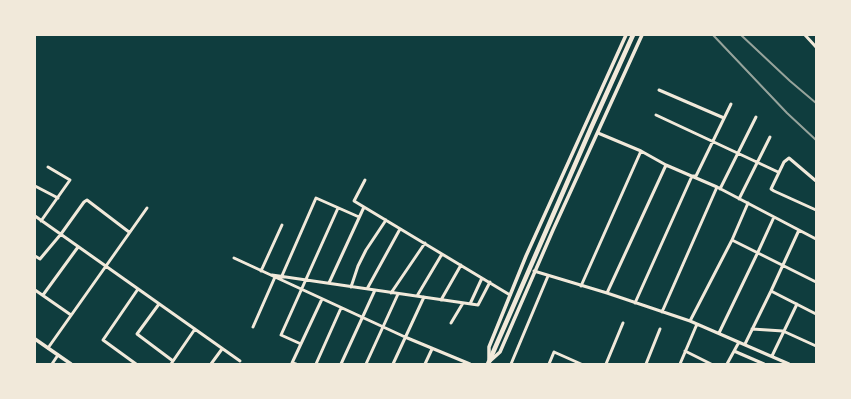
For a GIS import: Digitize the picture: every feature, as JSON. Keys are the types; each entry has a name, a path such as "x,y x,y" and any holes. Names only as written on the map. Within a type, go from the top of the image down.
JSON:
{"main road":[{"path":"488,363 633,35"}],"street":[{"path":"488,363 489,347 510,295 558,183 626,35"},
{"path":"488,363 500,352 534,271 642,35"},
{"path":"805,35 816,47"},
{"path":"659,90 724,118"},
{"path":"635,303 692,176 696,176 731,104"},
{"path":"656,115 778,172"},
{"path":"720,190 756,117"},
{"path":"598,133 641,151 748,203 816,239"},
{"path":"739,199 770,137"},
{"path":"581,286 641,151"},
{"path":"816,181 789,158 786,159 771,187 772,190 816,210"},
{"path":"607,293 666,164"},
{"path":"41,221 70,180 48,167"},
{"path":"365,180 354,201 510,295"},
{"path":"35,186 58,198"},
{"path":"662,312 717,188"},
{"path":"281,278 316,198 359,217"},
{"path":"35,256 40,259 87,200 129,232"},
{"path":"690,321 732,240 748,203"},
{"path":"329,283 364,207"},
{"path":"48,348 147,208"},
{"path":"301,344 281,335 338,208"},
{"path":"35,216 240,361"},
{"path":"719,333 774,217"},
{"path":"351,286 358,266 366,250 386,220"},
{"path":"261,271 282,225"},
{"path":"367,289 400,228"},
{"path":"745,344 799,230"},
{"path":"732,240 816,282"},
{"path":"392,293 425,243"},
{"path":"44,295 78,247"},
{"path":"417,296 442,254"},
{"path":"234,258 275,277 351,286 478,306 490,282"},
{"path":"441,300 461,265"},
{"path":"534,271 607,293 690,321 789,364"},
{"path":"271,275 281,278 301,290 382,327 470,364"},
{"path":"511,364 548,276"},
{"path":"253,327 275,277"},
{"path":"470,304 482,278"},
{"path":"136,364 102,340 138,289"},
{"path":"35,290 71,315"},
{"path":"341,364 375,290"},
{"path":"771,291 816,314"},
{"path":"366,364 398,294"},
{"path":"393,364 424,298"},
{"path":"296,364 292,363 322,299"},
{"path":"451,323 463,303"},
{"path":"159,304 137,334 172,362 195,329"},
{"path":"772,356 797,304"},
{"path":"316,364 341,308"},
{"path":"606,364 623,323"},
{"path":"680,364 696,324"},
{"path":"646,364 660,328"},
{"path":"752,329 783,331 816,346"},
{"path":"35,339 71,364"},
{"path":"728,364 739,342"},
{"path":"425,364 432,348"},
{"path":"211,364 222,349"},
{"path":"685,351 711,364"},
{"path":"549,364 554,352 581,364"},
{"path":"734,352 762,364"},
{"path":"52,364 58,356"}],"railway":[{"path":"713,35 787,113 816,140"},
{"path":"741,35 816,103"}]}
